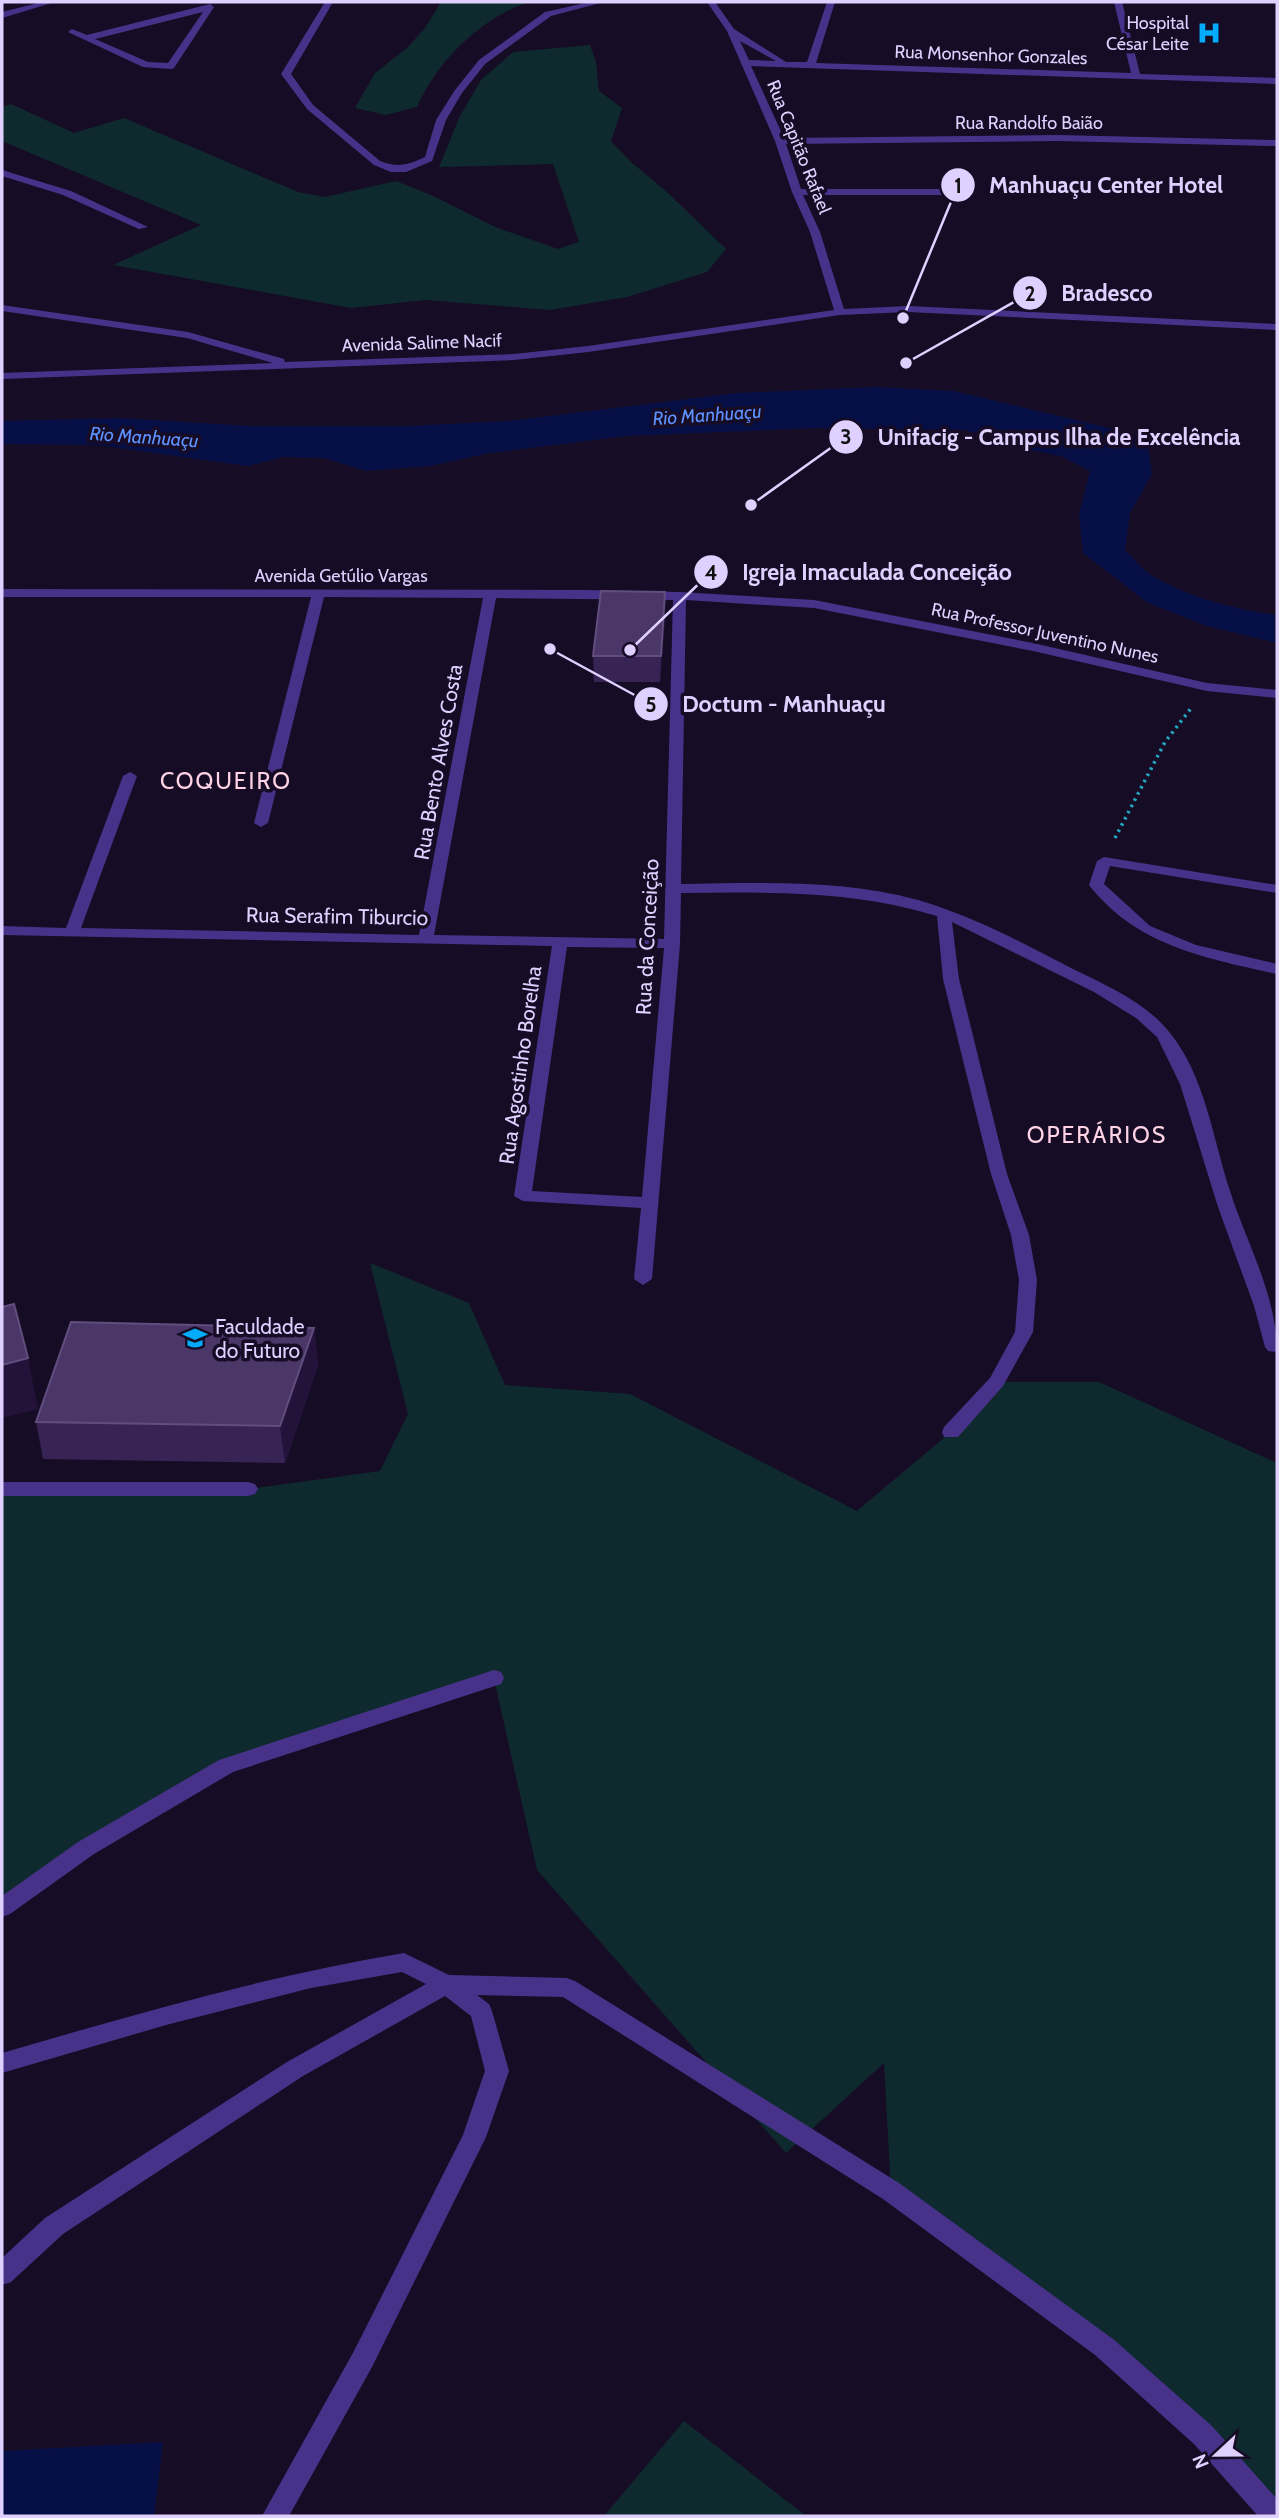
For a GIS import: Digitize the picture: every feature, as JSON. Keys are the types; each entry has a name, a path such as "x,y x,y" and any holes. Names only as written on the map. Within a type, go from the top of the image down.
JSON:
{"street":[{"path":"2,15 51,2"},
{"path":"329,2 286,74 310,107 377,163 391,169 406,169 429,159 441,120 457,92 482,62 548,14 600,2"},
{"name":"Rua Capitão Rafael","path":"711,2 731,31 746,63 765,82 780,141 797,192 815,232 840,312"},
{"path":"811,65 831,2"},
{"path":"1118,2 1136,75"},
{"path":"88,38 212,5"},
{"path":"72,32 146,65 171,66 212,5"},
{"path":"731,31 789,64 765,82"},
{"name":"Rua Monsenhor Gonzales","path":"746,63 1277,81"},
{"name":"Rua Randolfo Baião","path":"780,141 1057,138 1277,142"},
{"path":"2,173 68,193 143,227"},
{"path":"797,192 941,192"},
{"path":"2,308 188,335 296,366"},
{"name":"Avenida Salime Nacif","path":"2,376 526,356 840,312 908,309 1277,327"},
{"name":"Avenida Getúlio Vargas","path":"2,593 490,593 680,596"},
{"name":"Rua Bento Alves Costa","path":"426,938 490,593"},
{"path":"261,823 318,594"},
{"name":"Rua Professor Juventino Nunes","path":"680,596 814,604 1033,646 1207,687 1277,694"},
{"name":"Rua da Conceição","path":"643,1279 672,944 680,596"},
{"path":"72,932 130,776"},
{"path":"1277,889 1104,861 1096,886 1145,929 1191,948 1277,969"},
{"path":"673,889 823,890 895,901 944,914 1003,939 1094,986 1163,1034 1179,1063 1195,1108 1220,1189 1265,1307 1274,1347"},
{"path":"944,914 951,979 999,1174 1020,1235 1028,1280 1024,1332 998,1382 951,1432"},
{"name":"Rua Serafim Tiburcio","path":"2,931 672,944"},
{"name":"Rua Agostinho Borelha","path":"560,941 523,1196 650,1203"},
{"path":"2,1489 248,1489"},
{"path":"2,1908 86,1848 226,1766 494,1678"},
{"path":"2,2063 166,2015 311,1978 404,1962 446,1984 481,2011 497,2071 474,2137 363,2359 275,2516"},
{"path":"2,2274 54,2226 99,2196 295,2069 446,1984 567,1988 891,2191 1104,2347 1203,2435 1275,2516"}],"path":[{"path":"1104,861 1165,742 1207,687"}],"green space":[{"path":"441,2 529,2 494,19 463,43 437,73 417,107 386,115 355,108 375,73 407,48 425,28"},
{"path":"590,45 596,62 599,91 622,108 611,141 726,249 707,272 627,297 550,310 426,300 351,308 113,265 201,225 2,141 2,107 11,104 74,133 124,118 298,192 325,197 396,181 495,227 558,249 579,242 553,164 439,167 460,116 481,80 513,52"},
{"path":"370,1263 469,1303 505,1385 630,1394 857,1511 951,1432 997,1382 1099,1382 1277,1463 1277,2516 1203,2435 891,2191 884,2063 786,2153 537,1870 494,1679 226,1766 86,1848 2,1908 2,1489 248,1489 380,1471 408,1414"},
{"path":"684,2421 806,2516 604,2516"}],"water":[{"name":"Rio Manhuaçu","path":"875,387 954,391 1122,431 1137,437 1148,447 1152,474 1130,513 1125,550 1148,573 1178,589 1227,605 1277,615 1277,643 1207,626 1148,603 1083,553 1079,514 1090,471 1061,456 1005,445 992,437 964,430 816,428 626,436 490,453 430,466 367,471 323,458 283,457 248,466 97,445 2,444 2,421 120,418 250,426 407,426 509,421 737,393"},
{"path":"163,2442 154,2516 2,2516 2,2451"}],"building":[{"path":"601,591 665,592 661,656 593,656"},
{"path":"14,1304 28,1358 2,1365 2,1307"},
{"path":"71,1322 314,1328 280,1426 36,1422"}],"place":[{"name":"Hospital César Leite","path":"1209,33"},
{"name":"Manhuaçu Center Hotel","path":"903,318"},
{"name":"Bradesco","path":"906,363"},
{"name":"Unifacig - Campus Ilha de Excelência","path":"751,505"},
{"name":"Doctum - Manhuaçu","path":"550,649"},
{"name":"Igreja Imaculada Conceição","path":"630,650"},
{"name":"Faculdade do Futuro","path":"195,1338"}],"district":[{"name":"COQUEIRO","path":"226,781"},
{"name":"OPERÁRIOS","path":"1097,1135"}]}
